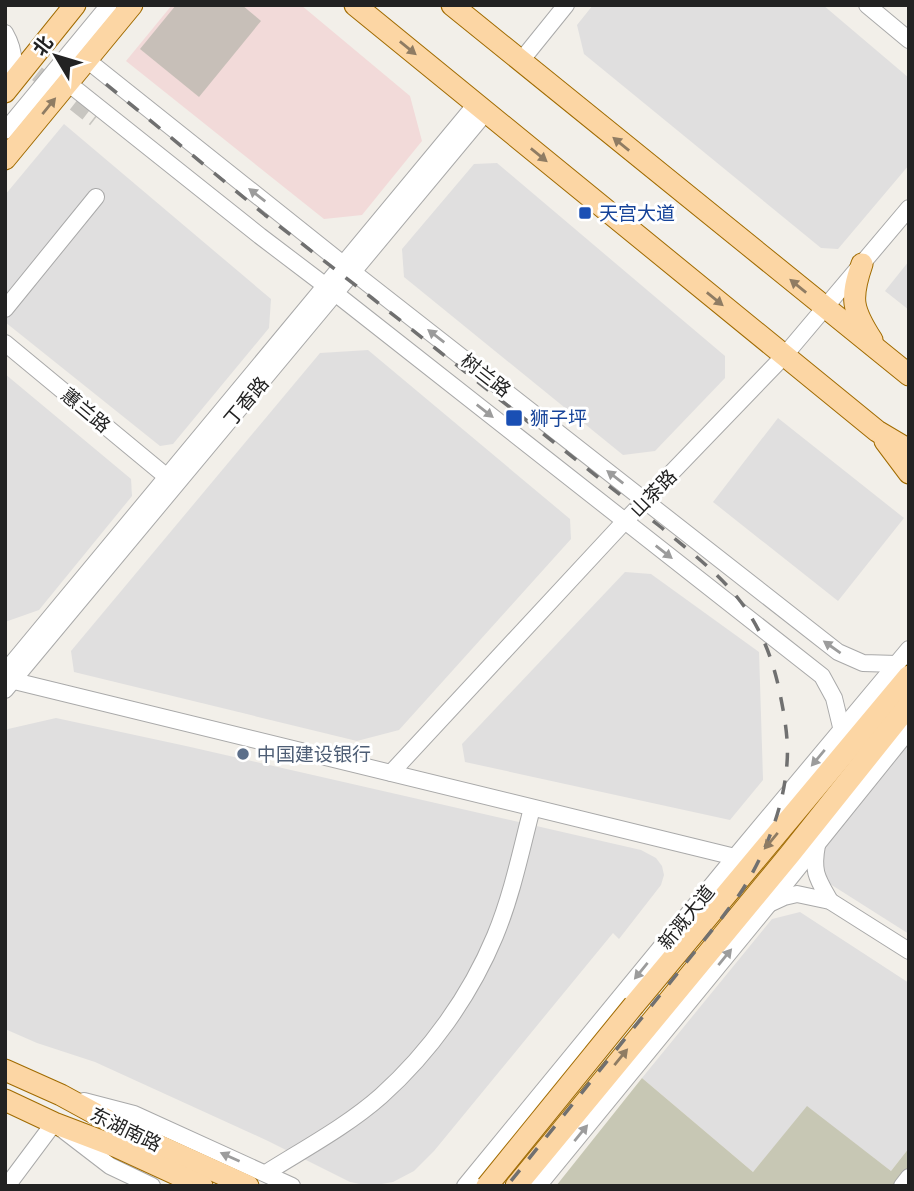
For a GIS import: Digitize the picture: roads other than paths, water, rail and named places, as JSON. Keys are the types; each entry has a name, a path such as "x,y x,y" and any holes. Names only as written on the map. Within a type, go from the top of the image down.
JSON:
{"main road":[{"path":"6,92 75,5"},
{"path":"5,159 131,5"},
{"path":"355,5 877,431 909,450"},
{"path":"452,5 909,375"},
{"path":"862,264 854,292 856,308 861,322 881,353"},
{"path":"877,431 909,473"},
{"name":"新溉大道","path":"487,1186 903,670"},
{"name":"新溉大道","path":"516,1186 790,854 909,705"},
{"name":"东湖南路","path":"5,1070 61,1095 127,1131 248,1186"},
{"name":"东湖南路","path":"5,1100 202,1186"}],"street":[{"path":"5,131 109,5"},
{"path":"520,62 566,5"},
{"path":"867,5 909,40"},
{"path":"5,33 15,59 6,92"},
{"name":"树兰路","path":"87,60 838,652 863,663 903,670"},
{"path":"68,83 822,676 834,698 842,731"},
{"name":"丁香路","path":"7,680 481,108"},
{"path":"95,119 195,197 260,236"},
{"path":"5,309 96,197"},
{"name":"山茶路","path":"391,773 625,521 784,356 909,208"},
{"name":"丁香路","path":"7,680 167,477 331,289"},
{"name":"蕙兰路","path":"5,343 167,477"},
{"name":"新溉大道","path":"465,1186 735,857 842,731 903,670 909,649"},
{"path":"7,680 735,857"},
{"path":"538,1186 909,730"},
{"path":"265,1173 380,1097 424,1051 452,1015 495,936 512,885 532,808"},
{"path":"817,845 815,871 830,901"},
{"path":"769,904 797,894 830,901 909,951"},
{"path":"61,1095 134,1114 292,1186"},
{"path":"7,1186 54,1123 110,1166 152,1186"},
{"path":"487,1159 484,1177 487,1186"},
{"path":"902,1186 909,1177"}],"tunnel":[{"path":"18,59 95,119"}],"railway":[{"path":"106,84 265,215 701,561 729,587 745,607 768,653 783,707 787,754 778,812 759,860 743,889 721,919 507,1186"}],"place":[{"name":"天宫大道","path":"585,213"},
{"name":"狮子坪","path":"514,418"},
{"name":"中国建设银行","path":"243,754"}]}
